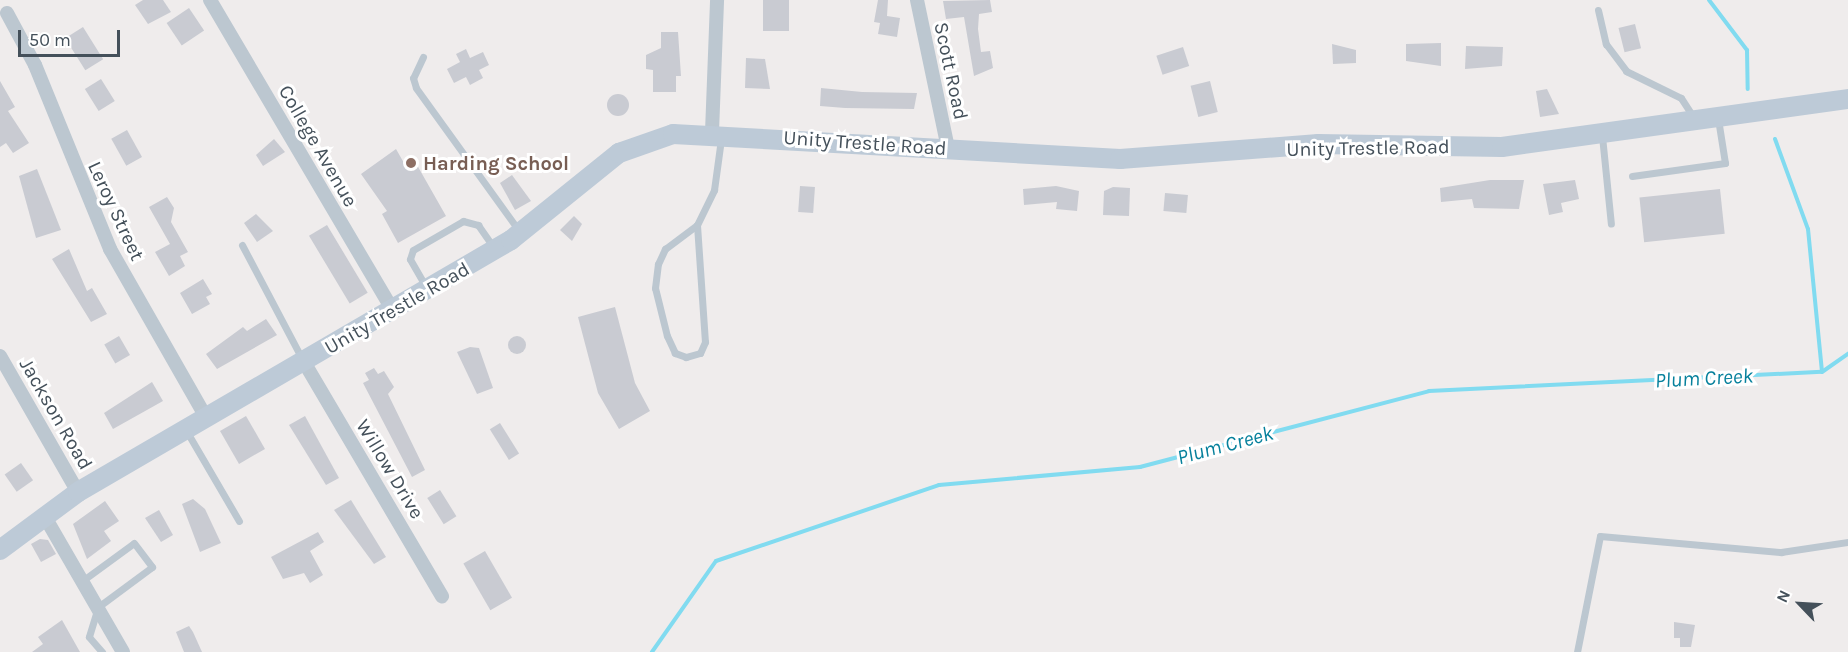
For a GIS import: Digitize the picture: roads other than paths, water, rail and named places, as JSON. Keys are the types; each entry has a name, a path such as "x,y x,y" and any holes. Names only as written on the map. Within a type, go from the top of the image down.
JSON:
{"street":[{"name":"College Avenue","path":"210,0 394,312"},
{"path":"717,0 717,133"},
{"name":"Scott Road","path":"917,0 948,149"},
{"name":"Leroy Street","path":"7,13 35,64 110,249 206,417"},
{"name":"Unity Trestle Road","path":"0,550 78,492 206,417 394,312 495,250 521,233 638,143 717,133 1120,159 1318,144 1502,147 1602,136 1848,99"},
{"name":"Jackson Road","path":"0,356 78,492"},
{"name":"Willow Drive","path":"304,362 442,596"},
{"path":"45,517 123,652"}],"lane":[{"path":"1599,10 1605,44 1626,71 1681,98 1697,122"},
{"path":"423,57 413,78 416,88 521,233"},
{"path":"1632,176 1725,163 1718,119"},
{"path":"697,225 705,342 700,353 686,357 675,353 667,336 655,288 665,249 697,225 714,190 717,133"},
{"path":"1602,136 1611,224"},
{"path":"428,291 410,259 413,250 463,221 478,225 495,250"},
{"path":"242,244 304,362"},
{"path":"186,429 239,521"},
{"path":"1577,652 1600,536 1780,552 1848,542"},
{"path":"82,581 134,543 152,567 98,607 89,637 102,652"}],"waterway":[{"path":"1709,0 1747,50 1748,89"},
{"path":"1775,139 1808,229 1822,371"},
{"name":"Plum Creek","path":"652,652 716,561 939,485 1140,467 1429,391 1822,372 1848,354"}],"place":[{"name":"Harding School","path":"411,163"}]}
